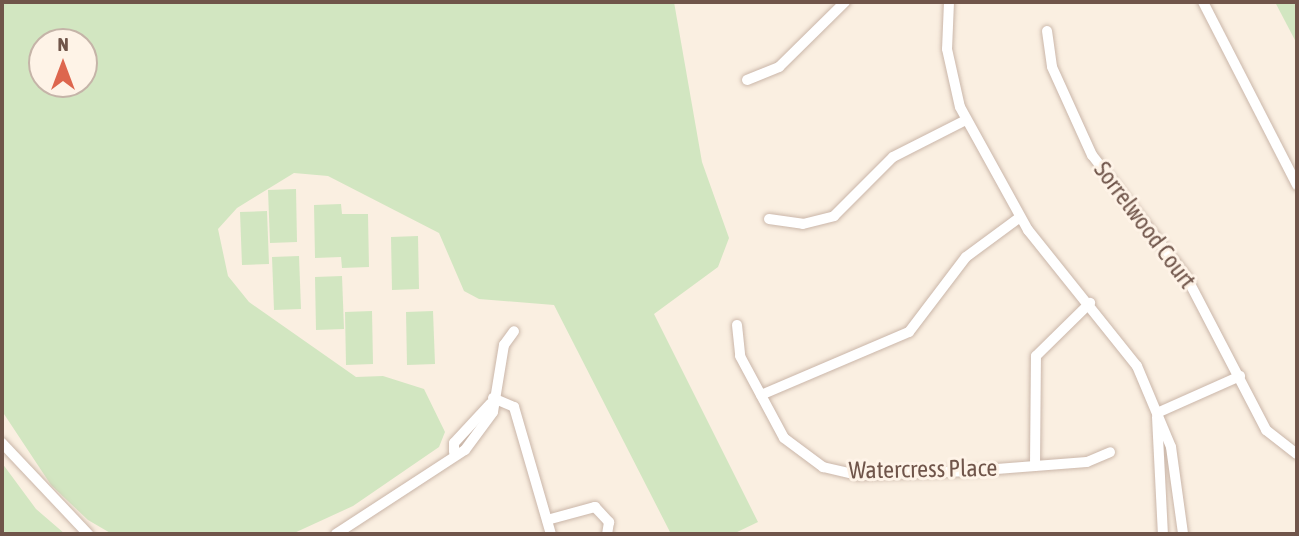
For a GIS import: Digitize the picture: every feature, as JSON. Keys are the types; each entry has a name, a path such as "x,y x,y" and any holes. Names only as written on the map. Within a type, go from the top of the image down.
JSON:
{"street":[{"path":"747,80 779,67 845,2"},
{"path":"949,2 948,63 966,120 1020,217 1137,366 1157,413 1180,488 1183,534"},
{"path":"1203,2 1297,185"},
{"name":"Sorrelwood Court","path":"1047,31 1052,67 1092,155 1186,276 1266,430 1297,454"},
{"path":"769,219 803,224 834,216 892,158 966,120"},
{"path":"761,396 909,332 966,257 1020,217"},
{"path":"1035,466 1036,356 1090,303"},
{"name":"Watercress Place","path":"737,326 740,356 783,438 823,467 859,475 1035,466 1087,462 1110,452"},
{"path":"336,534 454,453 454,443 492,400 504,345 514,331"},
{"path":"1157,413 1240,376"},
{"path":"492,400 514,407 551,534"},
{"path":"1157,413 1163,534"},
{"path":"2,443 88,534"},
{"path":"547,520 595,507 609,522 607,534"}],"green space":[{"path":"2,2 674,2 702,162 729,238 718,267 654,314 758,522 733,534 671,534 554,305 479,299 464,291 439,233 328,176 294,173 237,208 218,229 228,276 249,302 356,377 383,376 424,389 445,432 439,447 353,506 292,534 112,534 88,520 51,485 2,411"},
{"path":"1275,2 1297,2 1297,44"},
{"path":"296,189 297,242 270,243 268,190"},
{"path":"341,204 342,214 368,214 369,267 342,268 341,257 315,258 314,205"},
{"path":"267,211 269,264 242,265 240,212"},
{"path":"418,236 419,289 392,290 391,237"},
{"path":"299,256 301,309 274,310 272,257"},
{"path":"342,276 344,329 316,330 315,277"},
{"path":"372,311 373,364 346,365 345,312"},
{"path":"433,311 435,364 407,365 406,312"},
{"path":"2,463 36,509 65,534 2,534"}]}
